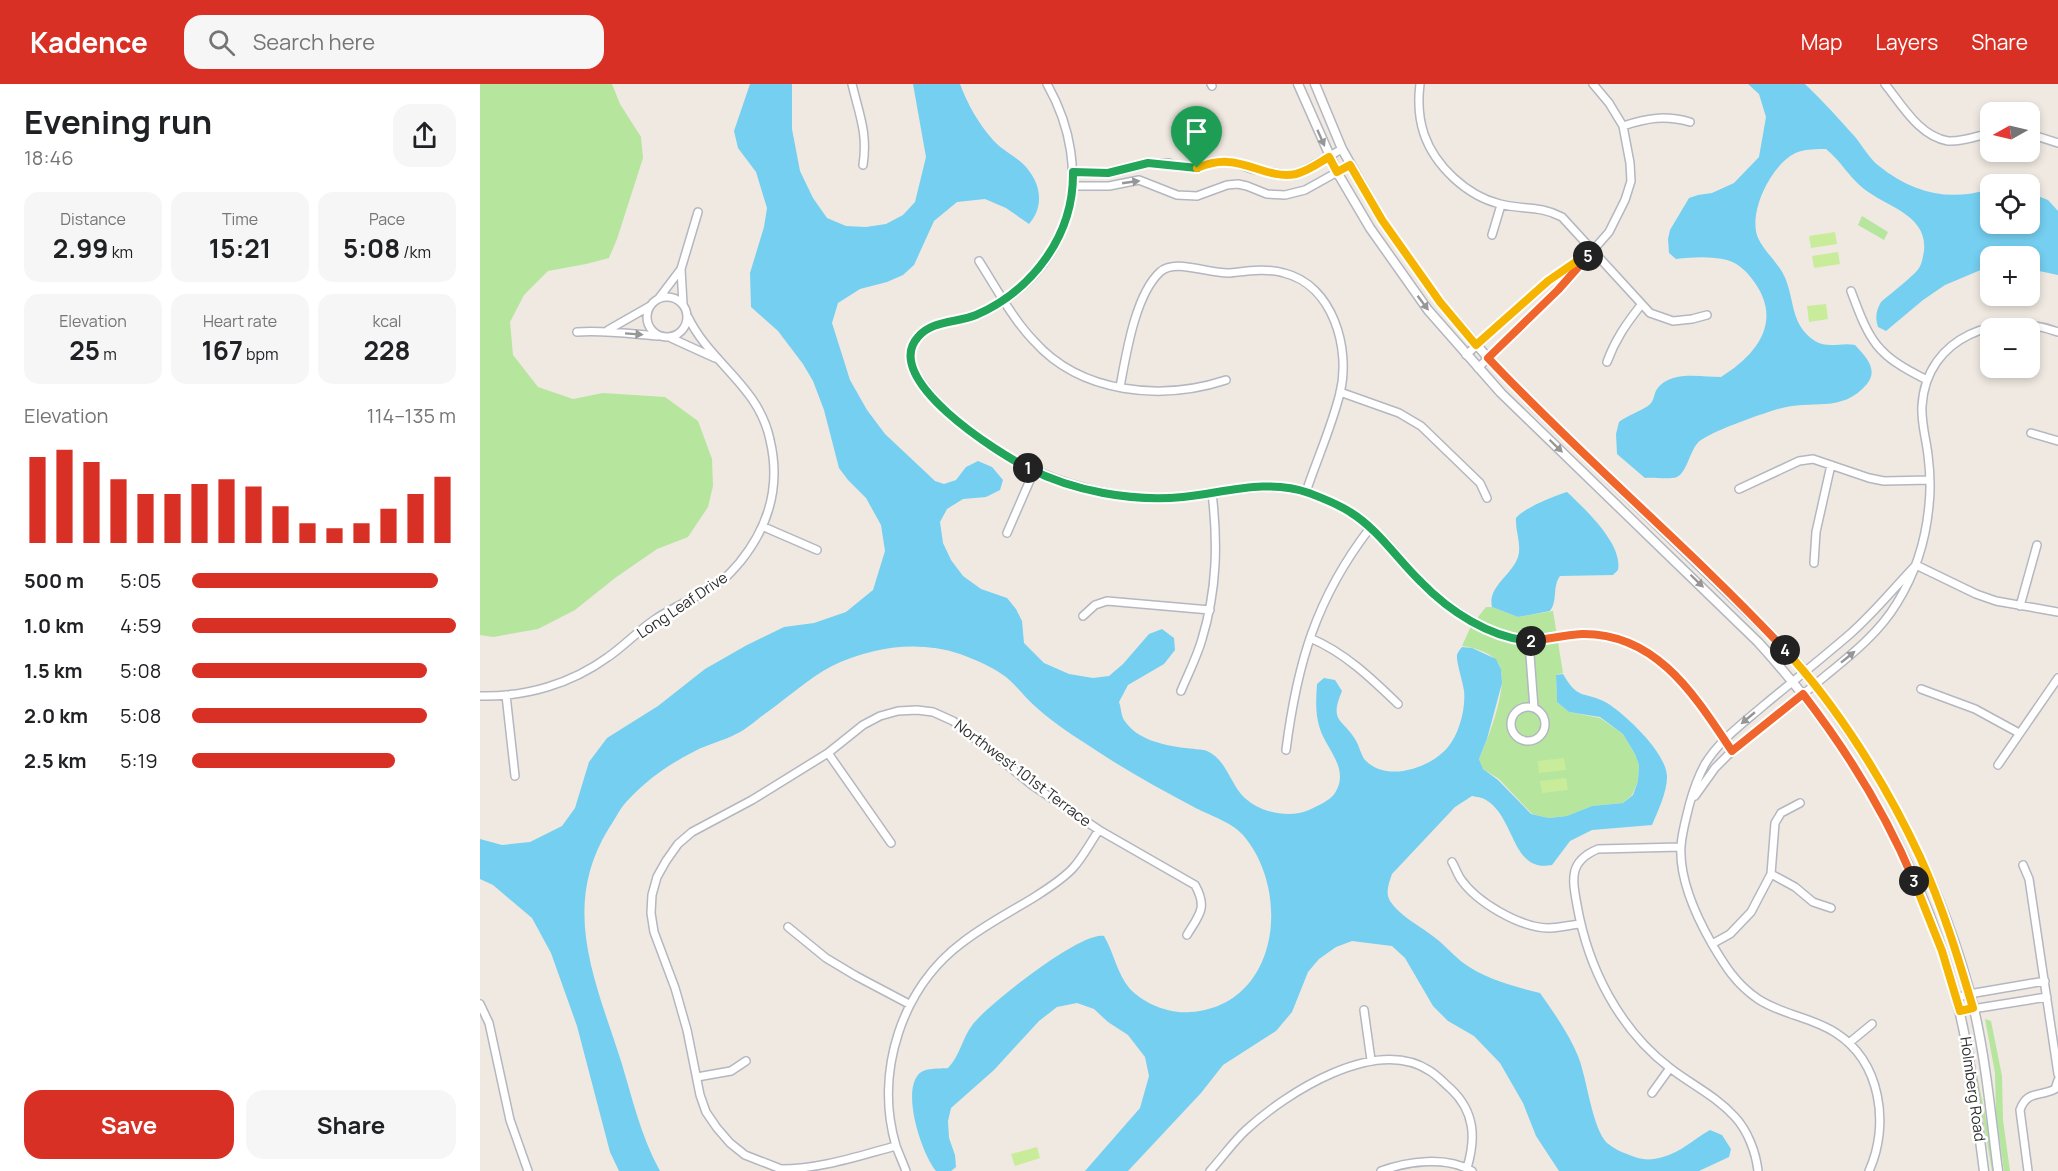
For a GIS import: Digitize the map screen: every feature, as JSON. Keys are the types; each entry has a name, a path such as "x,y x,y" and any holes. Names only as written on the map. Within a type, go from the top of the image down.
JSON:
{"street":[{"path":"852,84 865,131 864,165"},
{"name":"Holmberg Road","path":"1298,84 1337,172 1370,228 1428,310 1501,393 1713,596 1793,681 1850,761 1884,819 1926,909 1956,998 1967,1043 1984,1171"},
{"name":"Holmberg Road","path":"1315,84 1350,165 1387,228 1440,302 1476,345 1534,406 1723,587 1804,671 1863,755 1898,812 1916,848 1940,906 1969,994 1980,1041 1998,1171"},
{"path":"1420,84 1420,114 1425,135 1438,160 1469,190 1486,200 1501,205 1549,210 1562,217 1650,313 1672,321 1707,315"},
{"path":"1478,368 1558,290 1609,232 1618,218 1631,181 1630,163 1623,126 1609,103 1593,84"},
{"path":"1885,84 1919,126 1932,135 1947,141 1960,141 1980,136"},
{"path":"1051,85 1069,134 1073,172 1073,186 1062,229 1053,250 1039,270 1004,299 976,315 933,325 916,338 912,346 911,358 914,372 925,388 950,415 1006,456 1034,471 1106,494 1181,497 1244,487 1280,488 1306,492 1350,512 1386,542 1420,582 1441,600 1487,630 1529,642 1581,634 1605,636 1630,644 1652,655 1670,669 1732,751"},
{"path":"1623,126 1642,119 1658,117 1673,117 1690,122"},
{"path":"2040,137 2058,142"},
{"path":"1073,172 1108,173 1148,163 1197,168 1222,161 1288,175 1299,173 1342,149"},
{"path":"1073,186 1109,186 1139,180 1177,195 1197,196 1227,185 1238,184 1267,194 1285,195 1305,190 1350,165"},
{"path":"1492,235 1501,205"},
{"path":"608,330 650,306 659,298 681,268 698,212"},
{"path":"1466,355 1548,281 1593,250"},
{"path":"979,261 1032,340 1071,371 1095,381 1149,392 1177,391 1226,380"},
{"path":"1120,387 1129,339 1137,314 1154,280 1169,266 1180,265 1223,273 1263,270 1284,272 1300,279 1316,292 1328,308 1337,326 1344,369 1340,392 1306,492"},
{"path":"578,332 608,330 670,338 676,336 685,328 688,317 683,304 681,268"},
{"path":"1851,291 1865,328 1875,344 1900,367 1927,380"},
{"path":"659,298 672,297 683,304"},
{"path":"1607,362 1622,329 1641,305"},
{"path":"650,306 648,323 650,329 659,336"},
{"name":"Long Leaf Drive","path":"480,696 506,696 548,687 570,679 607,658 665,612 719,583 746,555 764,526 774,483 774,461 770,438 762,415 752,396 699,338 688,317"},
{"path":"1690,801 1715,768 1732,751 1860,647 1882,625 1898,603 1916,566 1930,504 1928,453 1922,427 1922,404 1927,380 1948,349 1965,336 1983,328 2001,324 2025,323 2058,332"},
{"name":"Long Leaf Drive","path":"670,338 720,361"},
{"path":"1340,392 1399,413 1421,426 1480,483 1487,498"},
{"path":"2031,433 2058,441"},
{"path":"1739,489 1799,461 1813,459 1884,481 1930,480"},
{"path":"1814,563 1816,532 1831,465"},
{"path":"1007,533 1034,471"},
{"path":"1181,690 1202,640 1210,610 1217,560 1212,493"},
{"path":"764,526 817,549"},
{"path":"1286,750 1293,699 1302,660 1317,615 1353,549 1370,528"},
{"path":"2020,606 2037,545"},
{"path":"1869,1171 1880,1138 1881,1116 1878,1095 1871,1075 1849,1043 1816,1022 1781,1011 1758,999 1734,979 1702,929 1690,902 1681,847 1690,801 1698,779 1706,762 1724,738 1870,615 1916,566"},
{"path":"1916,566 1976,594 2020,606 2058,612"},
{"path":"1083,616 1095,605 1107,601 1210,610"},
{"path":"1310,638 1329,646 1369,676 1398,704"},
{"path":"1529,642 1533,708"},
{"path":"1998,765 2058,678"},
{"path":"1921,689 1975,709 2019,733"},
{"path":"506,696 514,776"},
{"path":"1533,708 1538,710 1544,719 1544,729 1536,740 1523,741 1514,733 1512,719 1519,710 1533,708"},
{"name":"Northwest 101st Terrace","path":"697,1077 675,988 654,932 651,913 652,895 657,877 678,844 692,832 752,800 828,753 863,725 880,716 898,711 917,710 933,712 953,721 1032,784 1099,830 1195,885 1202,897 1202,910 1187,936"},
{"path":"828,753 891,843"},
{"path":"1712,944 1730,934 1751,912 1771,874 1775,823 1781,813 1800,803"},
{"path":"906,1171 896,1146 888,1090 892,1058 909,1004 941,961 962,942 1052,885 1072,869 1099,830"},
{"path":"1681,847 1598,849 1588,853 1574,872 1573,883 1580,924 1602,984 1618,1013 1637,1037 1670,1068 1704,1090 1737,1119 1748,1136 1758,1171"},
{"path":"1452,862 1460,879 1499,912 1514,920 1548,928 1580,924"},
{"path":"2023,865 2029,879 2058,1074"},
{"path":"1771,874 1796,887 1813,902 1831,908"},
{"path":"788,927 826,958 909,1004"},
{"path":"1956,998 2045,981"},
{"path":"1960,1011 2047,997"},
{"path":"480,1004 489,1023 510,1120 528,1171"},
{"path":"1364,1010 1371,1060"},
{"path":"1849,1043 1872,1024"},
{"path":"1210,1171 1246,1130 1283,1102 1325,1077 1371,1060 1411,1063 1429,1070 1456,1094 1467,1111 1473,1130 1470,1170 1428,1162 1381,1171"},
{"path":"746,1061 731,1071 697,1077 706,1112 730,1143 745,1155 781,1170 806,1169 896,1146"},
{"path":"1652,1093 1670,1068"},
{"path":"2028,1171 2020,1110 2023,1101 2031,1095 2057,1090 2058,1080"}],"green space":[{"path":"480,84 612,84 620,104 641,137 643,158 617,239 609,258 548,271 524,295 510,322 513,355 538,387 573,399 603,393 665,397 698,421 712,459 713,486 708,507 688,537 657,549 615,578 575,610 538,629 493,637 480,635"},
{"path":"1862,216 1888,232 1884,240 1858,225"},
{"path":"1835,232 1837,244 1811,248 1809,236"},
{"path":"1838,252 1840,264 1814,268 1812,256"},
{"path":"1826,304 1828,319 1809,322 1807,306"},
{"path":"1486,607 1518,617 1553,611 1563,673 1556,675 1557,702 1569,712 1600,718 1623,734 1635,754 1639,765 1638,781 1632,795 1623,803 1592,806 1567,816 1549,818 1532,814 1499,779 1483,769 1479,759 1497,708 1502,680 1501,668 1489,655 1462,646 1471,626"},
{"path":"1564,758 1566,770 1539,773 1538,761"},
{"path":"1566,778 1568,790 1542,793 1540,781"},
{"path":"1985,1019 1991,1021 2002,1076 2003,1120 2010,1171 2004,1171 1996,1113 1995,1073"},
{"path":"1967,1026 1987,1124 1993,1171 1992,1171"},
{"path":"1037,1147 1040,1158 1015,1166 1011,1154"}],"water":[{"path":"750,84 792,84 792,129 800,171 813,198 827,218 846,226 866,227 886,224 903,215 915,202 926,157 913,84 960,84 974,114 988,134 1022,163 1033,177 1037,184 1039,200 1038,208 1029,224 1006,208 985,199 957,202 934,221 914,265 903,275 860,289 838,303 832,323 850,380 867,410 885,434 935,481 944,484 956,480 966,467 978,461 992,467 1003,480 1000,490 986,497 963,499 947,509 940,522 943,543 951,560 963,576 981,589 1007,598 1022,621 1024,643 1044,663 1069,674 1093,678 1109,676 1123,664 1149,634 1162,629 1174,638 1175,650 1164,664 1128,685 1119,702 1122,716 1129,727 1143,737 1159,743 1207,751 1223,765 1241,794 1255,805 1282,814 1301,813 1330,798 1335,793 1340,776 1336,760 1318,723 1317,684 1324,678 1335,680 1342,691 1337,714 1355,739 1365,760 1384,771 1408,770 1440,755 1455,735 1464,705 1464,691 1457,658 1462,647 1472,648 1496,659 1501,669 1502,683 1487,739 1479,759 1483,769 1498,780 1531,814 1549,818 1567,816 1592,806 1623,803 1633,795 1638,781 1639,765 1623,734 1600,717 1569,712 1557,702 1556,675 1563,674 1573,689 1578,692 1607,703 1644,736 1660,757 1667,777 1664,795 1652,825 1592,830 1570,841 1552,865 1539,865 1529,861 1521,853 1496,808 1484,799 1472,796 1455,807 1392,874 1388,894 1390,901 1398,911 1471,968 1499,981 1540,993 1574,1048 1581,1065 1597,1126 1609,1145 1636,1158 1653,1159 1676,1152 1710,1130 1722,1135 1731,1149 1729,1157 1699,1171 1559,1171 1536,1136 1523,1103 1500,1063 1474,1036 1448,1021 1433,1006 1405,958 1392,946 1352,941 1336,947 1319,959 1308,972 1292,1012 1276,1031 1223,1065 1201,1093 1128,1171 1085,1171 1140,1108 1149,1076 1145,1057 1128,1035 1108,1022 1094,1009 1077,1003 1057,1007 1039,1021 994,1070 951,1108 948,1121 949,1138 955,1155 956,1167 951,1171 936,1171 925,1152 916,1124 912,1096 914,1084 921,1072 948,1068 973,1024 1015,986 1076,945 1104,936 1126,983 1143,999 1166,1010 1182,1012 1220,1005 1243,990 1259,968 1268,943 1271,914 1268,886 1258,859 1238,830 1144,780 1082,741 1044,714 996,670 960,654 927,647 911,647 863,654 823,671 744,730 695,751 661,772 627,801 609,828 594,857 587,886 584,915 587,944 601,1002 647,1145 660,1171 619,1171 610,1152 577,1026 551,953 532,918 493,885 480,879 480,839 502,845 530,842 562,826 575,808 589,762 607,738 658,706 705,669 747,645 784,627 814,623 846,612 873,590 885,551 881,525 866,498 839,468 824,410 813,381 778,331 751,307 750,273 764,227 767,208 756,172 738,148 734,131"},
{"path":"1748,84 1805,84 1856,138 1876,163 1905,183 1918,189 1946,195 1980,192 1980,234 2040,234 2040,197 2048,200 2058,211 2058,275 2040,271 2040,246 1980,246 1980,270 1945,285 1886,331 1878,327 1876,317 1878,308 1881,302 1920,266 1924,239 1920,229 1904,213 1864,189 1826,149 1798,152 1780,166 1764,189 1756,215 1758,238 1783,274 1798,321 1807,335 1820,343 1855,345 1869,363 1872,373 1870,378 1867,384 1847,399 1825,404 1790,406 1718,431 1697,443 1684,470 1677,477 1645,478 1617,454 1616,434 1619,422 1648,406 1657,389 1670,379 1687,376 1721,377 1745,359 1754,349 1766,325 1763,298 1746,272 1727,260 1695,257 1676,259 1669,253 1668,239 1670,230 1689,198 1712,193 1734,183 1759,157 1766,117 1759,94"},
{"path":"1567,492 1609,538 1615,549 1618,570 1613,575 1560,576 1550,611 1518,617 1492,607 1491,600 1496,587 1518,557 1516,518 1532,506"}],"route":[{"path":"1329,157 1337,172 1350,165 1382,220 1440,302 1476,345 1548,281 1593,250 1558,290 1488,358 1534,406 1723,587 1804,671 1863,755 1898,812 1940,906 1973,1008 1960,1011 1942,951 1907,865 1884,819 1850,761 1803,694 1732,751 1687,689 1670,669 1652,655 1630,644 1605,636 1581,634 1529,642 1487,630 1441,600 1420,582 1386,542 1350,512 1330,501 1306,492 1280,488 1244,487 1181,497 1106,494 1034,471 1006,456 950,415 925,388 914,372 911,358 912,346 916,338 933,325 976,315 1004,299 1039,270 1053,250 1062,229 1069,208 1073,172 1119,172 1137,165 1158,162 1178,167 1197,168 1222,161 1288,175 1299,173 1329,157"}]}
